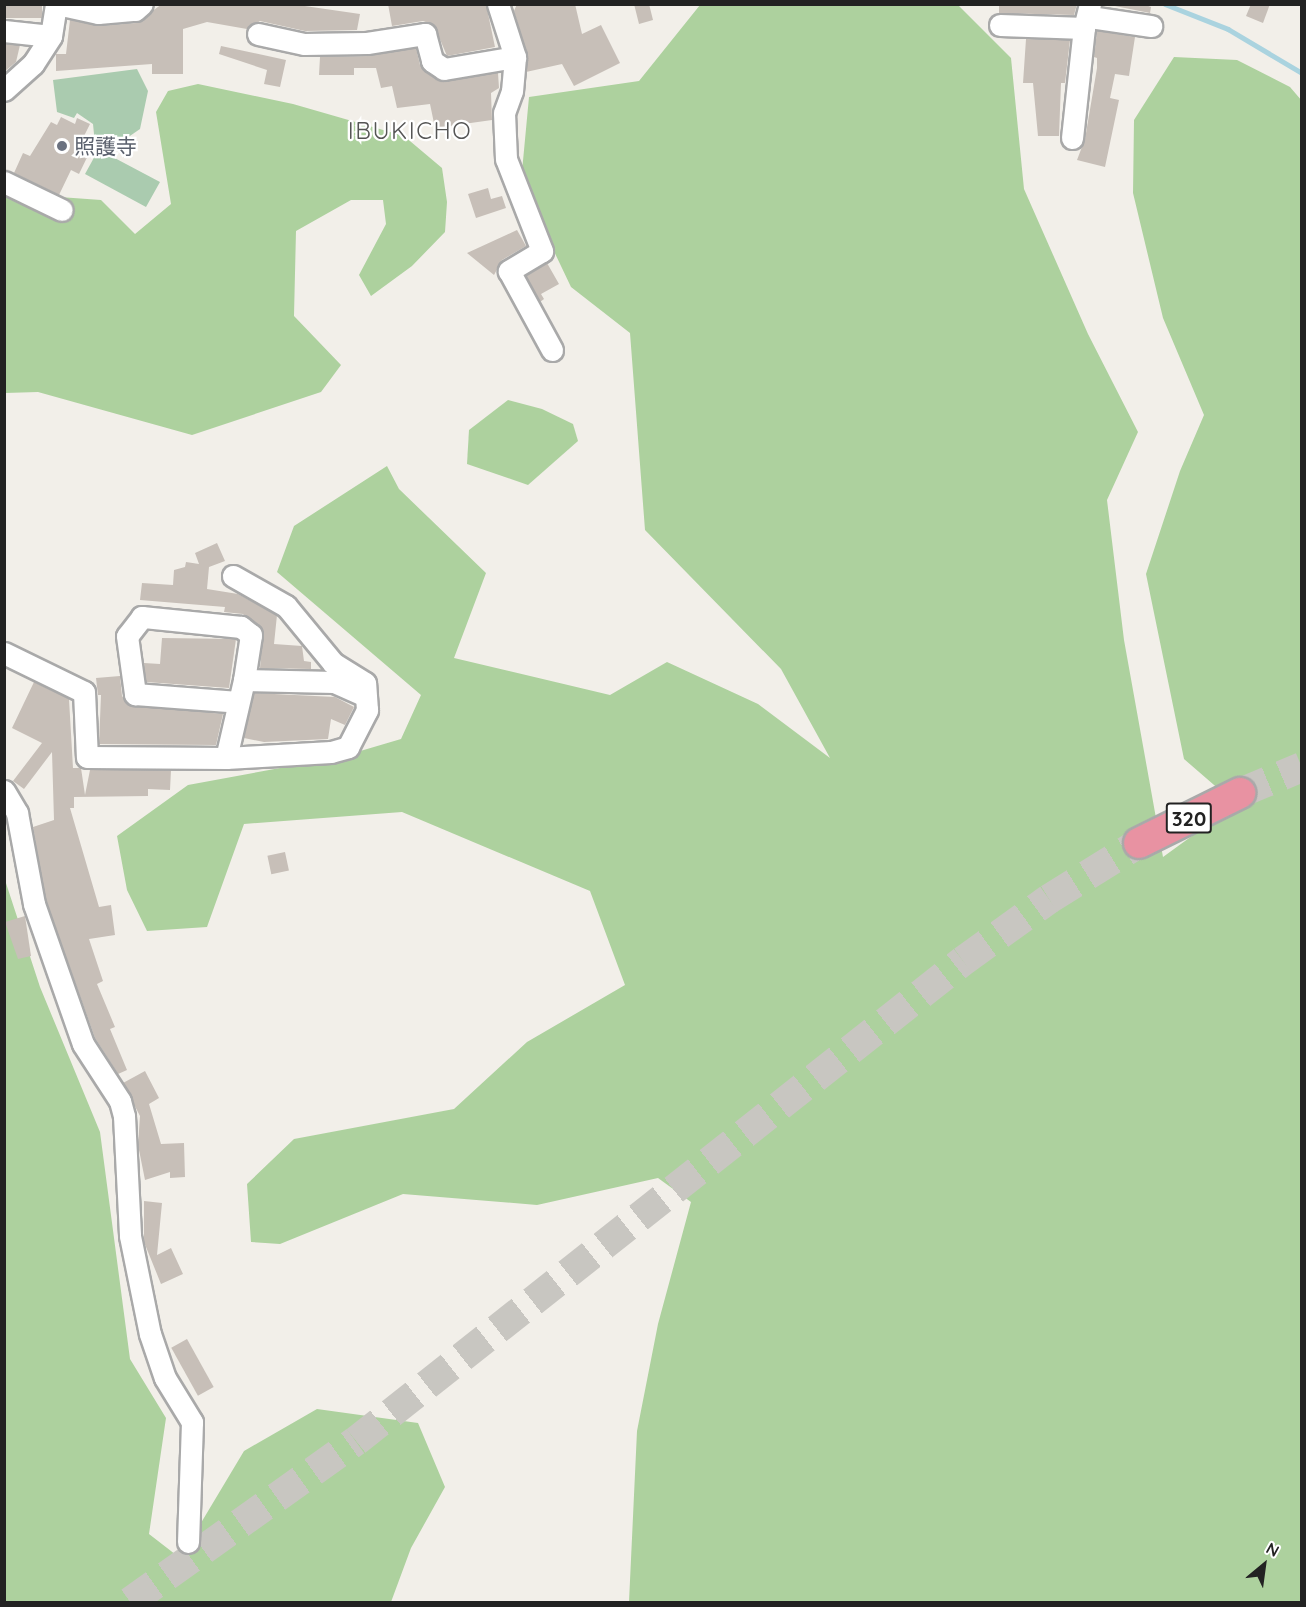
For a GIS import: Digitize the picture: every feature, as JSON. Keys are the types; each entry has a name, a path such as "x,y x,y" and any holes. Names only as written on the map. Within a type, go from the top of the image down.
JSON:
{"highway":[{"name":"320","path":"1139,843 1240,793"}],"street":[{"path":"4,90 33,64 51,36 57,4 98,13 135,10 142,4"},
{"path":"498,4 515,57 512,91 504,113 506,159 542,251 509,271 552,350"},
{"path":"1000,25 1088,16 1151,26"},
{"path":"1072,138 1088,16"},
{"path":"4,32 51,36"},
{"path":"258,34 304,44 367,43 425,34 432,61 444,69 515,57"},
{"path":"4,182 62,210"},
{"path":"4,653 84,692 87,757 226,758 331,752 348,747 356,737 368,699 365,683 333,663 286,606 232,576"},
{"path":"226,758 244,680 251,635 241,627 142,616 128,636 135,694 238,702"},
{"path":"244,680 334,682 355,689 368,699"},
{"path":"4,791 17,813 34,904 83,1044 120,1101 124,1116 130,1236 150,1334 165,1378 192,1422 188,1542"}],"green space":[{"path":"957,4 1011,58 1024,189 1088,334 1138,432 1107,500 1124,640 1163,857 1236,804 1184,759 1146,574 1180,471 1204,415 1163,318 1133,193 1134,120 1174,57 1237,60 1290,87 1302,101 1301,1602 629,1602 637,1431 658,1324 691,1202 658,1178 537,1205 403,1194 280,1244 251,1242 247,1184 294,1139 454,1109 527,1042 625,985 590,891 402,812 244,824 207,927 147,931 127,890 117,836 188,785 340,757 401,739 421,695 277,572 294,526 387,466 399,489 486,573 454,658 610,695 667,662 758,704 830,758 781,669 645,530 630,333 571,287 521,182 529,97 639,81 700,5"},
{"path":"137,69 148,91 140,129 124,140 116,139 109,155 160,182 146,207 85,174 96,154 93,124 77,113 74,118 57,112 53,80"},
{"path":"198,84 293,104 404,136 442,168 447,202 445,232 412,266 371,296 359,275 386,224 383,200 351,200 296,231 294,316 341,365 321,392 192,435 38,392 5,393 4,193 101,200 135,234 171,204 156,112 168,91"},
{"path":"508,400 542,409 573,424 578,441 528,485 467,464 469,430"},
{"path":"4,877 40,987 100,1132 130,1359 166,1418 149,1534 180,1558 244,1451 317,1409 418,1423 445,1487 411,1548 391,1602 5,1602"}],"building":[{"path":"4,4 42,4 42,18 4,18"},
{"path":"162,4 291,4 360,14 357,30 305,31 260,21 247,29 207,22 183,29 183,74 152,74 152,64 56,71 56,54 66,54 70,20 99,26 136,23"},
{"path":"388,4 486,4 495,47 447,56 434,25 423,21 392,26"},
{"path":"517,4 575,4 582,34 601,25 620,63 574,86 562,64 526,72 527,54 514,11"},
{"path":"634,4 649,4 653,20 639,24"},
{"path":"999,4 1077,4 1074,15 999,13"},
{"path":"1105,4 1143,4 1151,7 1150,13"},
{"path":"1251,4 1270,4 1263,23 1246,16"},
{"path":"1097,31 1135,37 1129,76 1115,74 1110,98 1119,100 1105,167 1077,160 1085,139 1097,68 1097,58 1094,57"},
{"path":"1026,39 1070,40 1065,83 1061,83 1059,136 1038,136 1033,83 1023,83"},
{"path":"4,44 20,45 16,62 4,72"},
{"path":"221,46 286,60 280,87 264,84 267,70 219,54"},
{"path":"416,48 420,65 438,80 498,73 499,88 491,93 492,120 435,128 430,104 397,108 392,86 381,88 376,68 354,68 354,75 319,75 320,57 369,56"},
{"path":"61,117 75,124 77,118 90,124 83,138 94,143 79,174 71,170 59,195 14,173 23,153 30,156 51,122 57,125"},
{"path":"488,188 491,199 502,196 506,208 476,218 468,194"},
{"path":"517,230 526,246 502,260 494,275 467,253"},
{"path":"547,263 559,284 541,294 544,299 540,302 526,276"},
{"path":"217,543 225,561 209,567 207,589 238,594 277,615 274,644 302,646 304,661 311,662 311,669 260,668 263,631 243,614 224,612 225,607 140,600 142,583 173,585 174,570 185,567 186,562 199,564 195,553"},
{"path":"162,638 236,639 229,688 146,682 144,663 160,664"},
{"path":"120,676 122,696 129,705 223,714 216,745 99,744 101,695 98,695 96,678"},
{"path":"34,682 69,699 73,768 81,768 85,795 90,770 171,770 170,790 148,789 148,796 74,797 74,808 70,808 99,907 111,905 115,935 89,939 103,981 97,984 115,1027 110,1029 127,1070 118,1074 95,1038 46,901 33,827 54,820 52,752 24,789 13,781 42,743 12,728"},
{"path":"254,693 335,697 354,707 345,725 331,719 328,739 264,742 244,738"},
{"path":"285,852 289,871 271,874 267,856"},
{"path":"25,916 31,956 18,959 5,922"},
{"path":"145,1071 159,1098 149,1104 161,1144 184,1143 185,1177 170,1178 170,1172 145,1180 138,1145 140,1116 123,1083"},
{"path":"144,1201 162,1203 157,1255 171,1248 183,1274 161,1284 144,1242"},
{"path":"187,1339 214,1387 198,1396 171,1348"}],"waterway":[{"path":"1165,4 1228,29 1302,73"}],"tunnel":[{"path":"1240,793 1302,767"},
{"path":"130,1602 356,1441 963,961 1049,899 1139,843"}],"place":[{"name":"照護寺","path":"62,146"}],"district":[{"name":"IBUKICHO","path":"410,131"}]}
